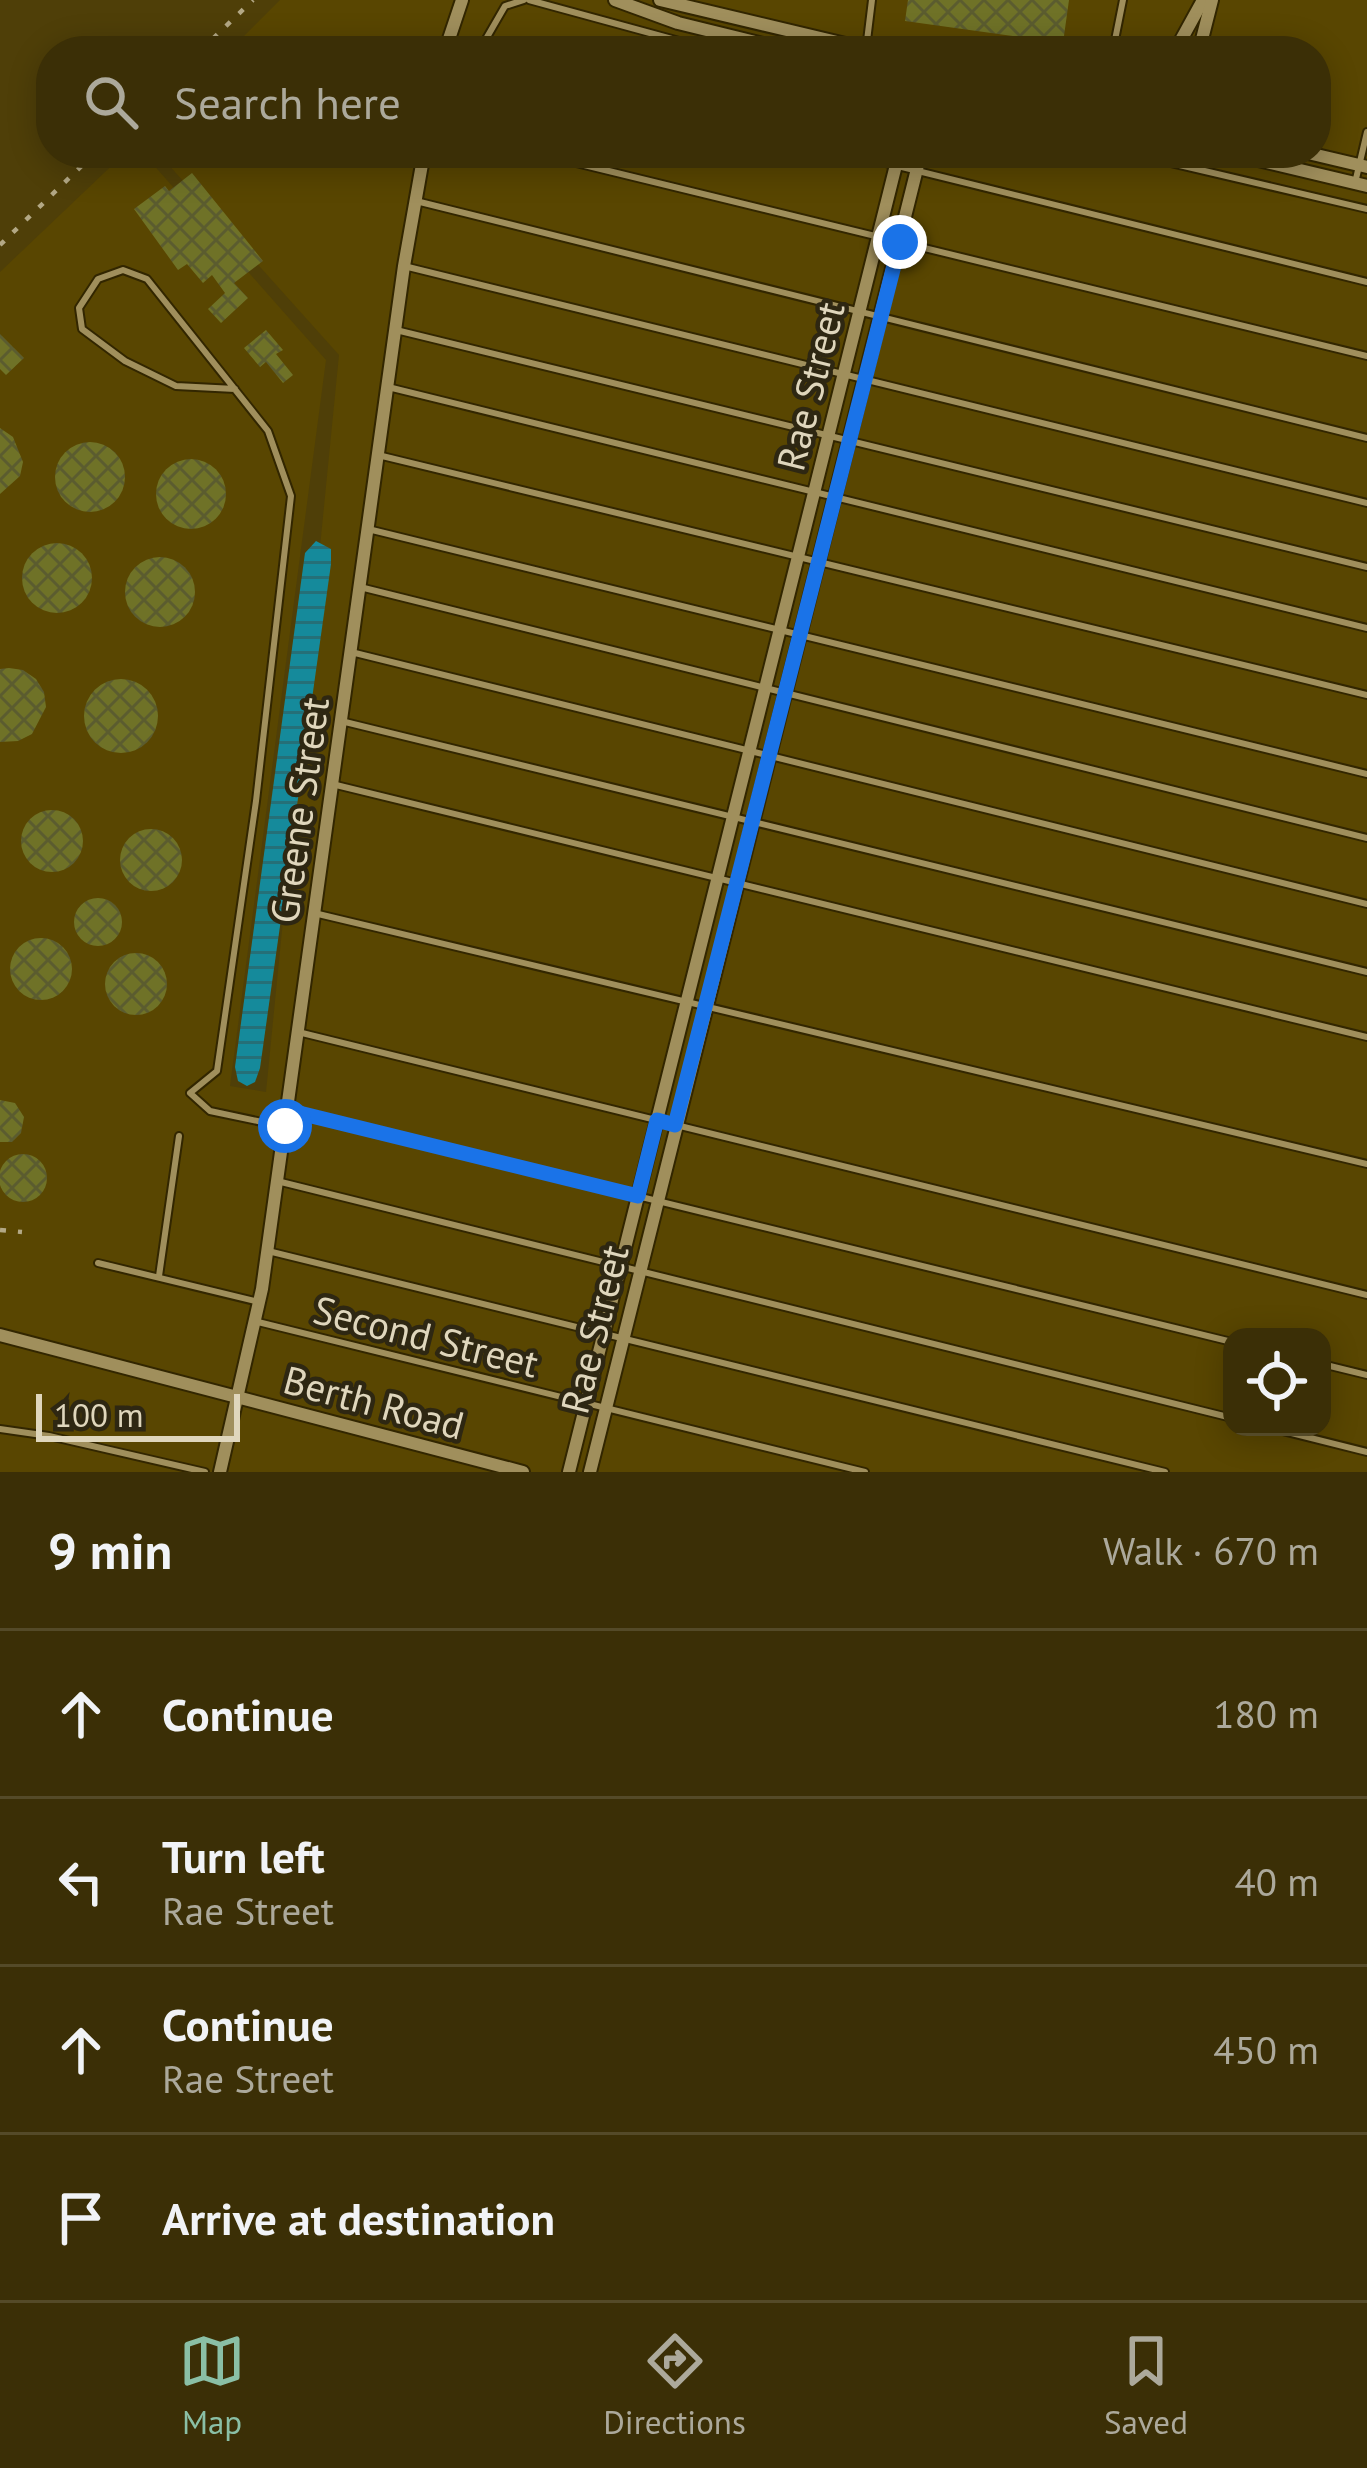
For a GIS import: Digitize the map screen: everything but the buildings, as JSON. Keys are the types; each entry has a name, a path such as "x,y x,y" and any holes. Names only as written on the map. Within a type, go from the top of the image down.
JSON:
{"street":[{"path":"450,36 462,0"},
{"path":"615,0 731,36"},
{"path":"660,0 811,36"},
{"path":"1204,36 1206,0"},
{"path":"1184,36 1206,0"},
{"path":"1331,158 1363,166"},
{"name":"Greene Street","path":"220,1472 268,1251 421,168"},
{"name":"Rae Street","path":"569,1472 895,168"},
{"path":"1293,168 1361,184"},
{"name":"Rae Street","path":"590,1472 916,170"},
{"name":"Berth Road","path":"0,1335 523,1472"}],"lane":[{"path":"488,36 505,6 526,0 660,36"},
{"path":"871,36 872,0"},
{"path":"1116,36 1123,0"},
{"path":"1361,184 1367,132"},
{"path":"597,168 1367,356"},
{"path":"913,168 1367,282"},
{"path":"1192,168 1367,209"},
{"path":"415,201 1367,438"},
{"path":"404,266 1367,502"},
{"path":"235,388 176,386 124,361 82,329 79,308 98,280 123,270 147,279 235,388 268,430 291,496 256,801 218,1070 190,1093 210,1112 285,1126"},
{"path":"396,330 1367,567"},
{"path":"388,387 1367,628"},
{"path":"378,455 1367,695"},
{"path":"368,530 1367,774"},
{"path":"360,587 1367,838"},
{"path":"351,652 1367,904"},
{"path":"341,722 1367,972"},
{"path":"332,784 1367,1037"},
{"path":"314,913 1367,1164"},
{"path":"298,1032 1367,1295"},
{"path":"287,1110 1223,1340"},
{"path":"159,1276 179,1136"},
{"path":"277,1181 1223,1416"},
{"path":"268,1251 1165,1472"},
{"path":"98,1263 259,1302"},
{"name":"Second Street","path":"254,1321 865,1472"},
{"path":"1331,1366 1367,1375"},
{"path":"0,1429 205,1472"},
{"path":"1303,1436 1367,1452"}],"shaded area":[{"path":"280,0 1367,0 1367,1472 0,1472 0,272 109,168 156,168 326,360 230,1086 266,1092 339,355 171,168 1331,168 1331,36 244,36"}],"water":[{"path":"316,541 331,549 331,564 260,1068 255,1082 247,1086 238,1081 235,1067 305,553"}],"railway":[{"path":"216,36 253,0"},
{"path":"0,245 80,168"},
{"path":"0,1230 22,1232"}],"route":[{"path":"285,1126 287,1110 638,1196 657,1120 675,1125 900,242"}]}
